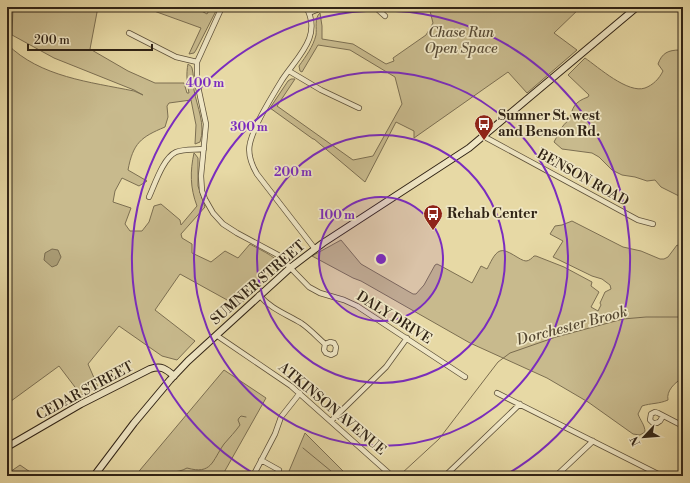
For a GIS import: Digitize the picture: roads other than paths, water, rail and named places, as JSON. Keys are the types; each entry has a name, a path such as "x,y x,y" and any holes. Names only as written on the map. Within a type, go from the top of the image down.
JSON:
{"main road":[{"name":"SUMNER STREET","path":"94,476 134,423 174,376 259,295 290,268 315,249 453,159 484,136 636,7"},
{"name":"CEDAR STREET","path":"7,447 81,404 150,369 155,367 163,368 174,376"}],"street":[{"path":"129,33 176,57 196,62 222,7"},
{"path":"306,7 309,13 312,28 310,38 304,50 266,105 249,143 249,157 260,178 315,249"},
{"path":"309,13 324,7"},
{"path":"375,7 385,16"},
{"name":"DALY DRIVE","path":"196,62 196,82 206,124 201,176 202,191 213,213 223,224 232,230 278,255 312,289 353,304 466,377"},
{"path":"289,71 321,90 359,108"},
{"name":"BENSON ROAD","path":"484,136 638,220 653,224"},
{"path":"149,197 167,160 172,154 178,152 204,150"},
{"path":"259,295 269,305 302,324 325,344"},
{"name":"ATKINSON AVENUE","path":"216,336 279,377 300,393 392,476"},
{"path":"331,421 382,371 407,338"},
{"path":"252,476 275,434 281,417 300,393"},
{"path":"497,393 593,441 654,474 662,476"},
{"path":"445,476 520,404"},
{"path":"663,416 683,426"},
{"path":"556,476 593,441"},
{"path":"261,460 279,470"}],"waterway":[{"name":"Dorchester Brook","path":"401,474 439,439 498,362 510,353 556,337 623,319 646,317 683,317"},
{"path":"154,476 187,468 195,470 207,468 214,461 224,444 240,425 238,420 239,418 241,416 246,417"},
{"path":"303,448 337,476"}],"place":[{"name":"Sumner St. west and Benson Rd.","path":"484,141"},
{"name":"Rehab Center","path":"433,231"}],"park label":[{"name":"Chase Run Open Space","path":"461,42"}]}
